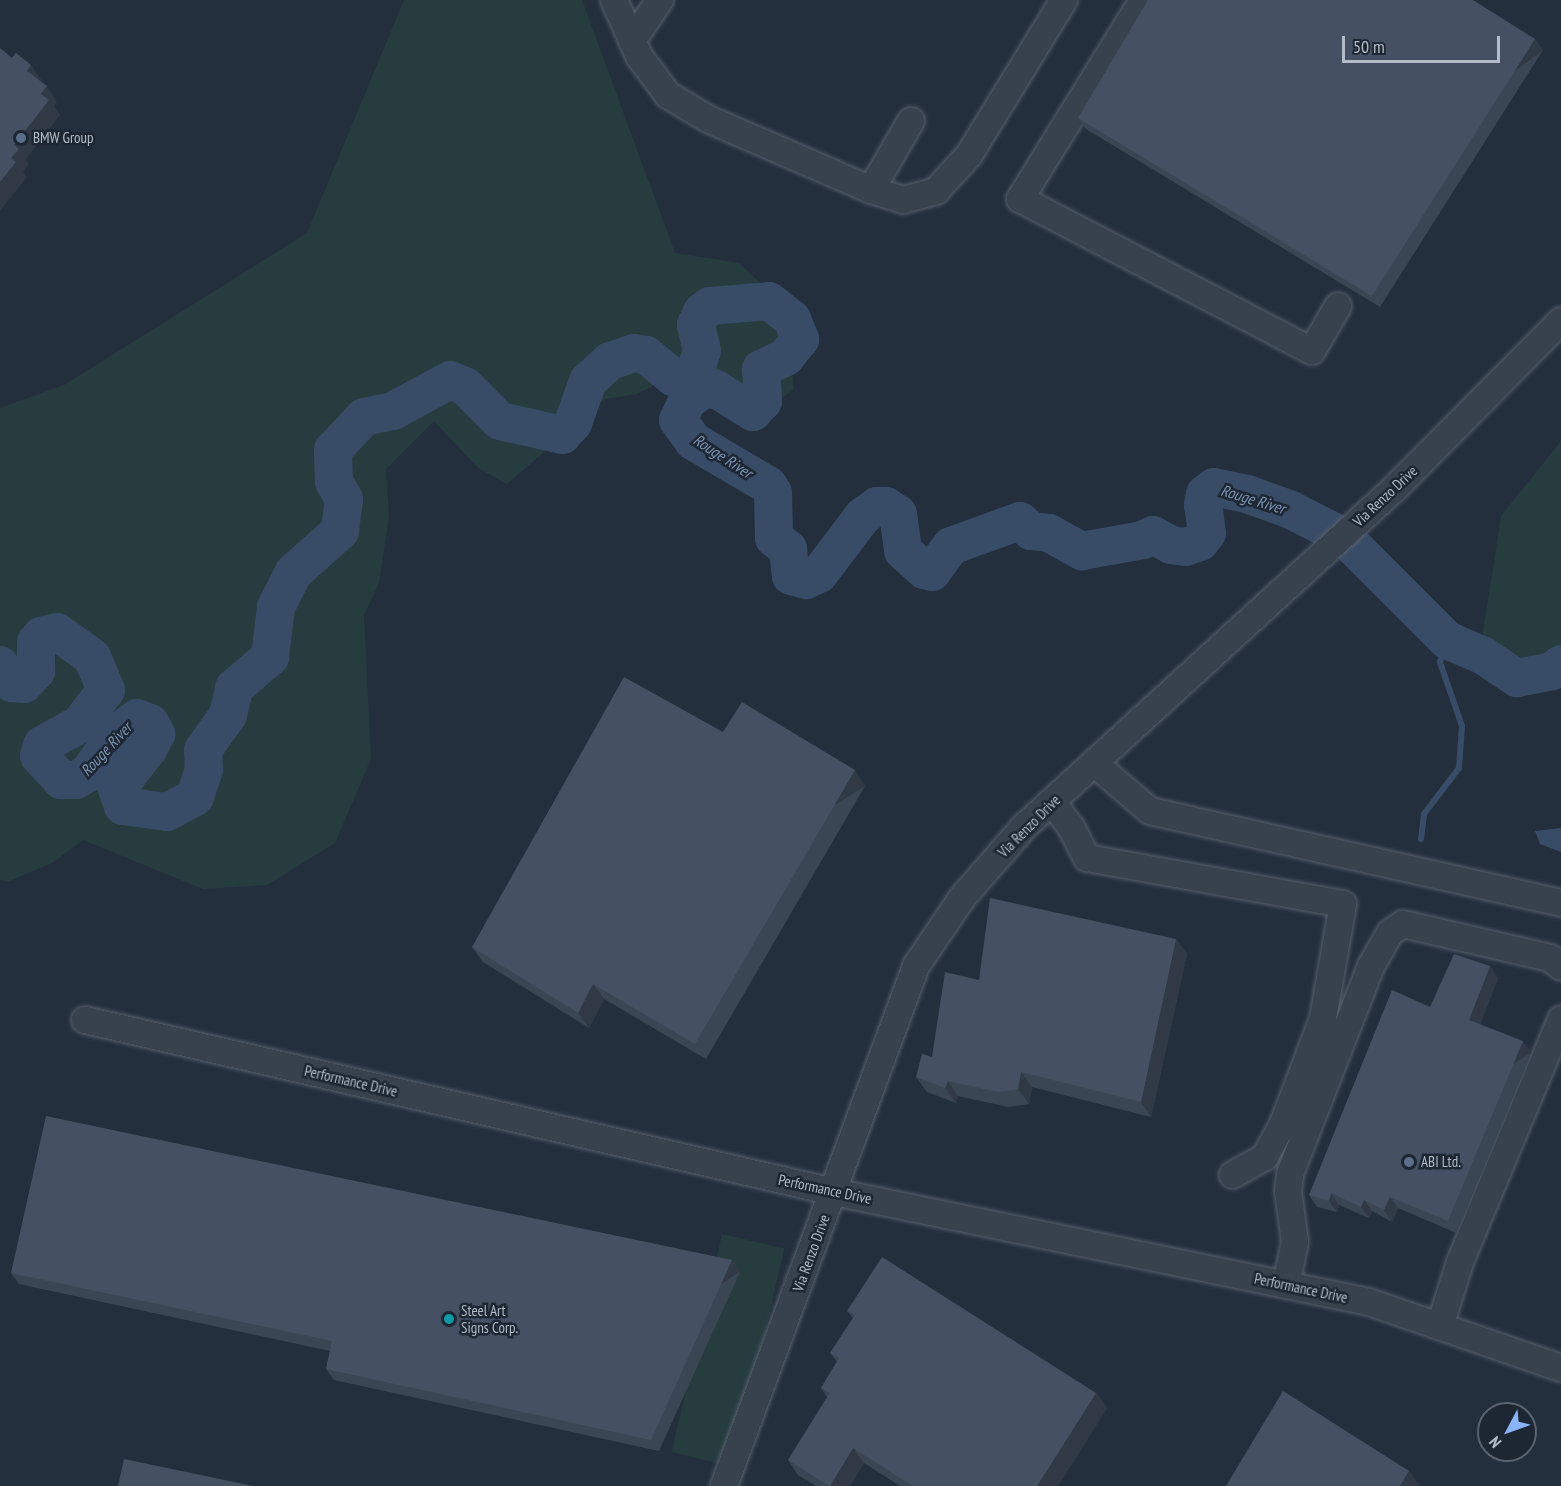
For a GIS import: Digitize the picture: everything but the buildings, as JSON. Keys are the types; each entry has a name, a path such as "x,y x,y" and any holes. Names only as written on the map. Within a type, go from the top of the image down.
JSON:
{"street":[{"path":"614,0 650,75 668,95 708,119 871,190 903,200 921,198 947,182 969,155 1064,0"},
{"path":"632,41 660,0"},
{"path":"1143,0 1020,199 1312,351 1338,306"},
{"path":"871,190 911,121"},
{"name":"Via Renzo Drive","path":"724,1486 916,966 962,898 1024,827 1394,489 1561,321"},
{"path":"1094,763 1150,811 1561,903"},
{"path":"1052,802 1071,827 1087,858 1343,904 1323,1019 1283,1124 1265,1156 1233,1175"},
{"path":"1286,1285 1295,1242 1288,1191 1290,1174 1371,966 1391,932 1403,924 1550,958 1561,967"},
{"path":"1440,1326 1460,1262 1561,1019"},
{"name":"Performance Drive","path":"85,1020 834,1192 1369,1302 1561,1368"}],"green space":[{"path":"404,0 582,0 675,253 739,263 791,312 793,390 757,415 734,410 705,380 678,373 637,394 605,399 507,484 478,468 434,421 386,469 389,516 379,583 364,615 371,759 335,843 267,885 203,889 83,840 52,863 7,882 0,880 0,408 64,385 307,233"},
{"path":"1561,441 1561,667 1480,652 1501,516"},
{"path":"722,1234 784,1248 734,1467 672,1452"}],"water":[{"path":"1561,828 1561,852 1540,844 1535,831"}],"waterway":[{"name":"Rouge River","path":"0,665 12,683 24,684 36,671 36,642 41,636 57,632 92,657 106,690 80,724 42,745 39,756 61,780 76,780 88,773 116,734 137,718 150,723 156,734 149,748 117,789 123,806 167,812 195,797 204,770 203,750 228,715 234,688 270,657 276,607 293,573 340,531 344,499 334,482 333,450 364,417 393,411 450,380 465,386 500,421 562,435 573,423 588,381 610,361 634,353 646,355 673,377 686,381 695,372 702,351 696,325 702,312 710,306 769,301 792,319 800,339 786,357 761,369 763,401 753,412 714,388 701,391 687,401 678,420 693,441 768,485 773,493 774,538 788,549 791,576 806,580 819,574 863,516 877,506 886,506 898,514 903,551 924,570 932,572 951,546 1020,521 1031,531 1049,533 1082,551 1143,540 1153,535 1171,545 1186,547 1200,542 1207,533 1203,505 1205,494 1214,487 1247,494 1289,509 1344,537 1447,640 1484,656 1517,678 1552,671 1561,664"},
{"path":"1421,839 1424,814 1459,768 1462,726 1440,662 1447,640"}],"place":[{"name":"BMW Group","path":"21,138"},
{"name":"ABI Ltd.","path":"1409,1162"},
{"name":"Steel Art Signs Corp.","path":"449,1319"}]}
